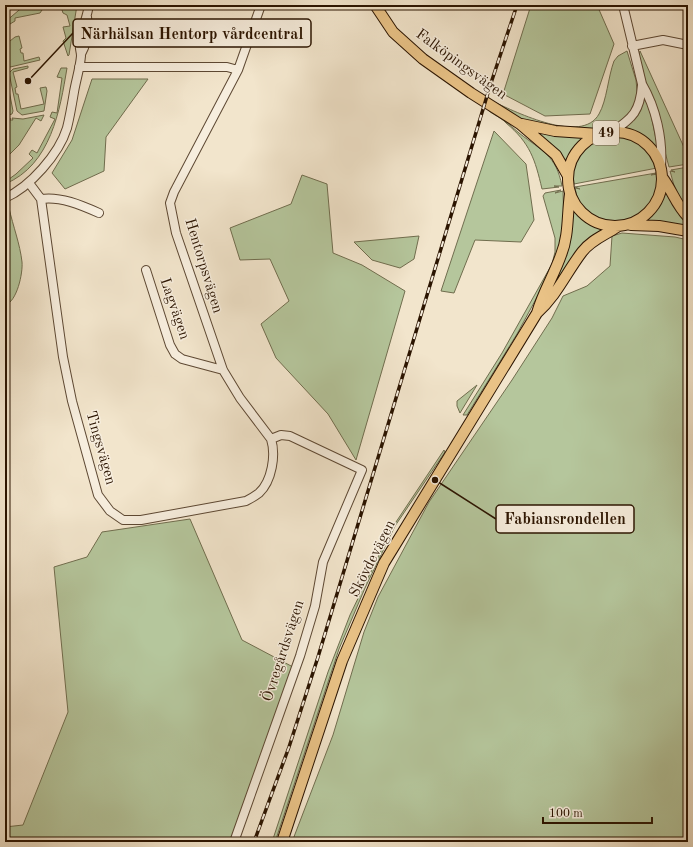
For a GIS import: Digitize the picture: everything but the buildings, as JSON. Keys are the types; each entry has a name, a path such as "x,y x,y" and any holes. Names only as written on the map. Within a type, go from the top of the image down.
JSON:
{"main road":[{"name":"Falköpingsvägen","path":"375,5 394,32 423,59 471,93 520,124 556,155 568,176"},
{"name":"Falköpingsvägen","path":"520,124 555,131 607,133"},
{"name":"49","path":"688,218 674,198 652,150 642,141 631,135 607,133 588,140 578,150 571,162 568,176 570,194 576,206 591,220 603,225 659,226 688,231"},
{"name":"49","path":"629,225 644,217 655,204 661,188 661,172"},
{"path":"537,313 542,296 562,254 567,232 570,194"},
{"path":"537,313 550,301 582,251 594,240 617,226"},
{"name":"Skövdevägen","path":"282,842 342,661 384,563 537,313"}],"street":[{"path":"5,198 28,183 43,168 55,152 66,129 79,67 81,54 80,40 89,5"},
{"name":"Hentorpsvägen","path":"261,5 238,70 174,192 170,203 176,234 223,370 240,398 271,439"},
{"path":"623,5 642,84 647,94 657,127 662,150 661,172"},
{"path":"632,46 663,40 688,45"},
{"path":"79,67 227,67 238,70"},
{"path":"607,133 632,117 636,112 641,98 642,84"},
{"path":"28,183 41,199 50,198 78,204 98,213"},
{"name":"Tingsvägen","path":"41,199 63,357 72,401 98,495 110,511 123,520 141,520 246,501 260,492 270,475 273,458 271,439"},
{"name":"Lagvägen","path":"146,270 170,345 175,354 182,359 223,370"},
{"name":"Övregårdsvägen","path":"234,842 300,656 315,606 323,562 362,470 290,436 281,435 271,439"}],"green space":[{"path":"25,5 50,5 44,7 40,13 15,18 15,21 5,27 5,22"},
{"path":"63,5 77,5 68,56 63,41 66,38 63,27 70,26 67,15 63,13 61,7"},
{"path":"531,5 597,5 614,44 590,114 545,116 503,94"},
{"path":"19,36 22,48 20,49 21,53 23,53 24,61 39,57 40,60 6,68 5,51 8,49 5,45 15,37"},
{"path":"627,51 636,80 638,102 624,121 613,125 590,129 578,130 555,128 527,121 494,102 548,123 579,127 591,123 602,108 614,61 618,56"},
{"path":"640,51 688,156 688,164 669,167 649,91 638,60"},
{"path":"28,66 28,68 13,72 17,87 15,88 16,94 18,94 21,109 44,104 40,88 46,87 47,91 44,111 22,115 17,111 9,73 13,69"},
{"path":"61,68 67,68 61,101 51,135 33,164 21,175 5,184 5,182 33,158 29,154 32,150 37,153 55,119 50,117 52,112 57,113 62,78 57,77"},
{"path":"92,79 148,79 106,137 104,171 65,189 52,173 72,140"},
{"path":"5,82 8,85 13,111 12,114 5,116"},
{"path":"644,94 651,115 658,149 641,135 624,129 636,118 640,111"},
{"path":"487,109 504,120 552,160 556,167 562,186 542,189 534,160 526,145 514,130"},
{"path":"44,115 41,121 36,118 19,145 5,159 5,119 7,119 6,131 9,129 10,118 10,120 13,120 12,118 23,119"},
{"path":"494,131 526,164 534,220 521,242 475,240 454,293 441,291"},
{"path":"535,131 586,137 577,146 566,165 555,148"},
{"path":"610,135 618,135 633,139 646,147 655,160 657,168 574,184 574,166 581,152 593,141"},
{"path":"688,167 688,213 678,200 670,171 675,172 671,170"},
{"path":"656,173 651,175 658,174 658,192 651,206 639,216 624,221 608,222 594,217 582,206 575,188 580,189 575,187"},
{"path":"302,175 327,184 333,253 362,265 405,291 356,460 328,414 276,358 261,324 289,301 270,259 240,260 230,228 291,204"},
{"path":"665,187 673,206 688,223 688,227 642,222 658,205"},
{"path":"561,190 555,193 563,191 564,228 555,264 517,334 467,415 463,415 502,353 552,264 555,252 555,238 543,196 545,193"},
{"path":"573,206 591,223 606,228 587,241 579,249 548,296"},
{"path":"9,208 20,248 22,267 16,293 13,299 5,305 5,209"},
{"path":"622,233 675,237 688,240 688,842 292,842 333,735 364,632 378,597 429,502 512,380 552,318 563,296 587,286 610,266 612,236"},
{"path":"419,236 414,259 400,268 372,260 354,242"},
{"path":"477,385 460,413 457,406 457,401"},
{"path":"444,450 445,452 395,526 365,588 339,649 275,842 272,842 328,672 350,615 392,528"},
{"path":"190,519 242,640 293,667 231,842 5,842 5,827 23,825 68,712 54,567 87,557 102,532"}],"railway":[{"path":"254,842 289,747 318,657 490,86 517,5"}],"place":[{"name":"Närhälsan Hentorp vårdcentral","path":"28,81"},
{"name":"Fabiansrondellen","path":"435,480"}]}
